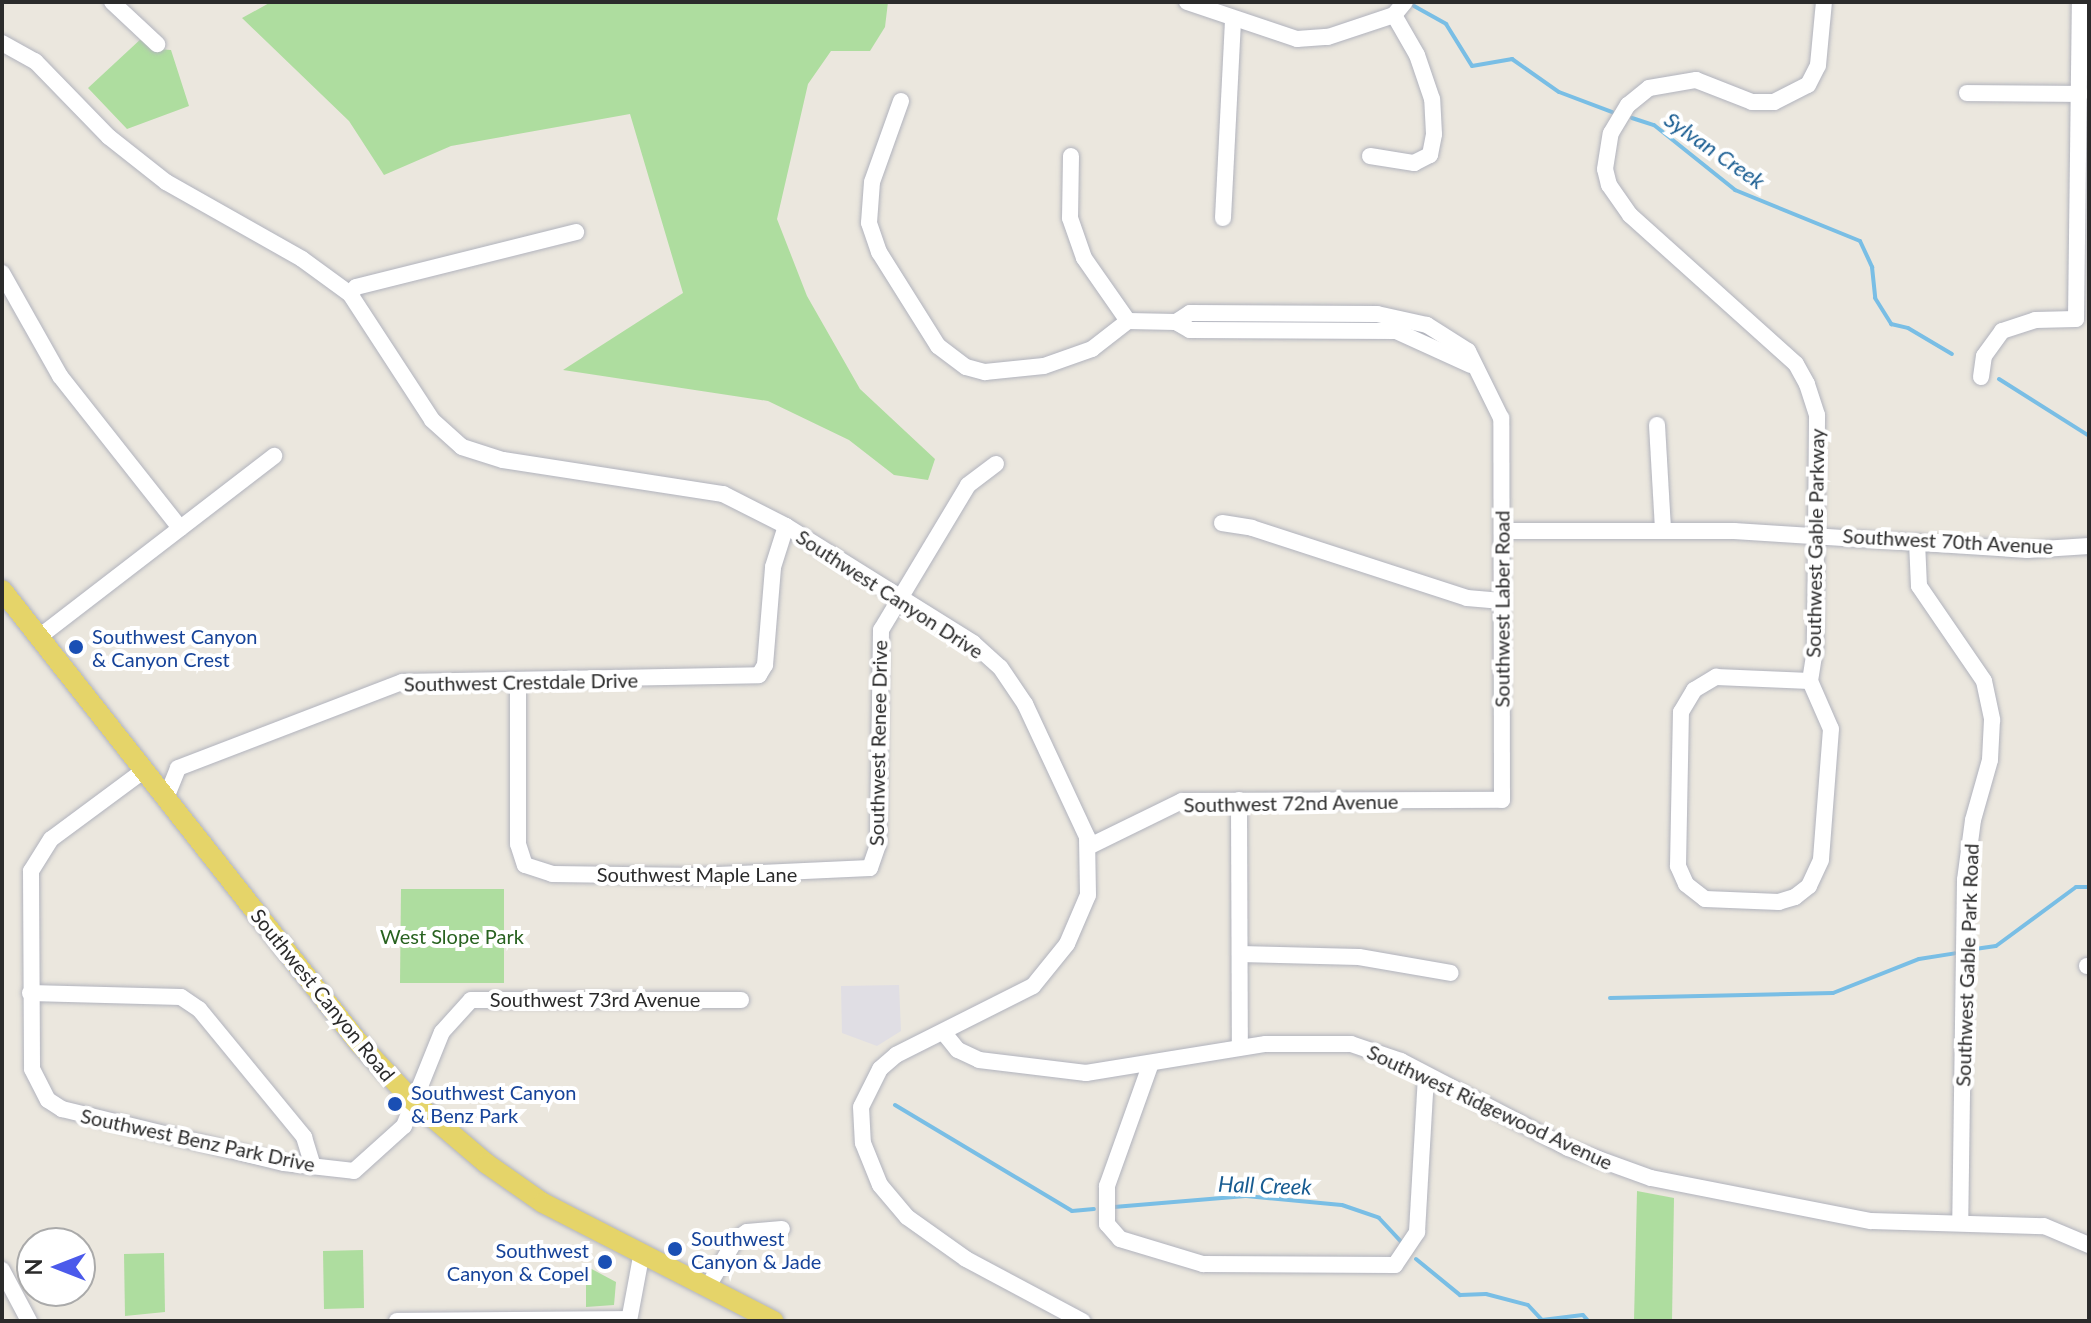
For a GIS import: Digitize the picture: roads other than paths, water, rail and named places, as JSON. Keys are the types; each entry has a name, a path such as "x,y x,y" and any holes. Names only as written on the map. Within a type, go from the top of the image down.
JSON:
{"main road":[{"name":"Southwest Canyon Road","path":"2,590 359,1043 413,1101 523,1190 641,1257 774,1321"}],"street":[{"path":"112,2 157,44"},
{"path":"1187,2 1297,39 1328,37 1399,9 1432,99 1434,134 1430,155 1414,163 1370,156"},
{"name":"Southwest Gable Parkway","path":"1810,681 1716,677 1685,703 1678,729 1676,854 1696,894 1714,901 1779,902 1804,892 1816,876 1833,741 1810,681 1817,415 1796,364 1630,215 1609,185 1605,169 1611,133 1628,105 1649,88 1696,80 1752,102 1774,102 1808,85 1818,65 1824,2"},
{"path":"1981,377 1984,356 2002,331 2035,320 2082,319 2080,2"},
{"path":"1223,218 1233,19"},
{"name":"Southwest Canyon Drive","path":"2,43 35,61 109,137 166,182 302,259 350,294 432,420 462,447 503,460 723,494 786,526 898,599 973,643 1000,667 1025,704 1090,846"},
{"path":"1967,93 2080,94"},
{"path":"901,101 872,182 869,223 879,252 945,354 980,371 1024,370 1092,349 1128,321 1084,258 1070,218 1071,156"},
{"path":"350,294 356,287 576,232"},
{"path":"2,273 60,376 180,528"},
{"name":"Southwest Laber Road","path":"1128,321 1176,322 1190,313 1401,317 1453,339 1468,351 1471,365 1489,385 1501,418 1502,800"},
{"path":"1657,425 1663,530"},
{"path":"39,637 274,456"},
{"name":"Southwest Renee Drive","path":"870,868 878,845 879,640 898,599 968,485 996,464"},
{"path":"1222,523 1252,528 1467,598 1502,601"},
{"name":"Southwest Crestdale Drive","path":"166,798 178,768 390,685 759,675 765,665 773,567 786,526"},
{"name":"Southwest 70th Avenue","path":"1502,531 1663,530 1816,534 2027,550 2089,546"},
{"name":"Southwest Gable Park Road","path":"1917,542 1919,586 1984,681 1992,720 1990,760 1973,820 1965,880 1960,1221"},
{"name":"Southwest Maple Lane","path":"518,680 518,844 525,865 552,874 696,876 870,868"},
{"name":"Southwest Benz Park Drive","path":"143,771 51,839 31,871 32,1069 48,1100 62,1109 284,1163 312,1164 338,1173 354,1171 404,1126 413,1101"},
{"path":"1239,800 1240,1046"},
{"name":"Southwest 72nd Avenue","path":"1090,846 1182,801 1502,800"},
{"path":"1082,1321 966,1259 907,1217 870,1165 860,1119 867,1089 887,1061 1043,977 1082,912 1090,846"},
{"path":"1240,954 1359,957 1451,973"},
{"path":"30,993 181,997 199,1009 304,1137 312,1164"},
{"name":"Southwest 73rd Avenue","path":"413,1101 442,1032 471,1000 741,1000"},
{"name":"Southwest Ridgewood Avenue","path":"944,1033 970,1057 1003,1064 1086,1073 1240,1046 1343,1043 1387,1055 1568,1148 1651,1178 1858,1219 2044,1226 2089,1245"},
{"path":"1151,1063 1107,1186 1107,1224 1120,1239 1203,1264 1395,1265 1417,1232 1426,1075"},
{"path":"707,1288 736,1239 747,1232 782,1229"},
{"path":"397,1321 629,1320 632,1279 641,1257"},
{"path":"2,1270 29,1321"}],"waterway":[{"name":"Sylvan Creek","path":"1414,6 1446,24 1472,66 1512,59 1559,92 1612,112"},
{"path":"1632,118 1654,125 1735,190 1860,241 1872,267 1875,298 1891,324 1908,328 1952,354"},
{"name":"Sylvan Creek","path":"1999,379 2089,436"},
{"path":"1975,949 1996,946 2076,887 2089,887"},
{"path":"1610,998 1833,993 1919,959 1955,953"},
{"name":"Hall Creek","path":"895,1105 1072,1211 1094,1209"},
{"name":"Hall Creek","path":"1114,1207 1246,1196 1342,1205 1379,1218 1401,1242"},
{"name":"Hall Creek","path":"1416,1259 1460,1295 1486,1294 1528,1305 1542,1320 1583,1315 1588,1321"}],"place":[{"name":"Southwest Canyon & Canyon Crest","path":"76,647"},
{"name":"Southwest Canyon & Benz Park","path":"395,1104"},
{"name":"Southwest Canyon & Jade","path":"675,1249"},
{"name":"Southwest Canyon & Copel","path":"605,1262"}],"park label":[{"name":"West Slope Park","path":"452,936"}]}
